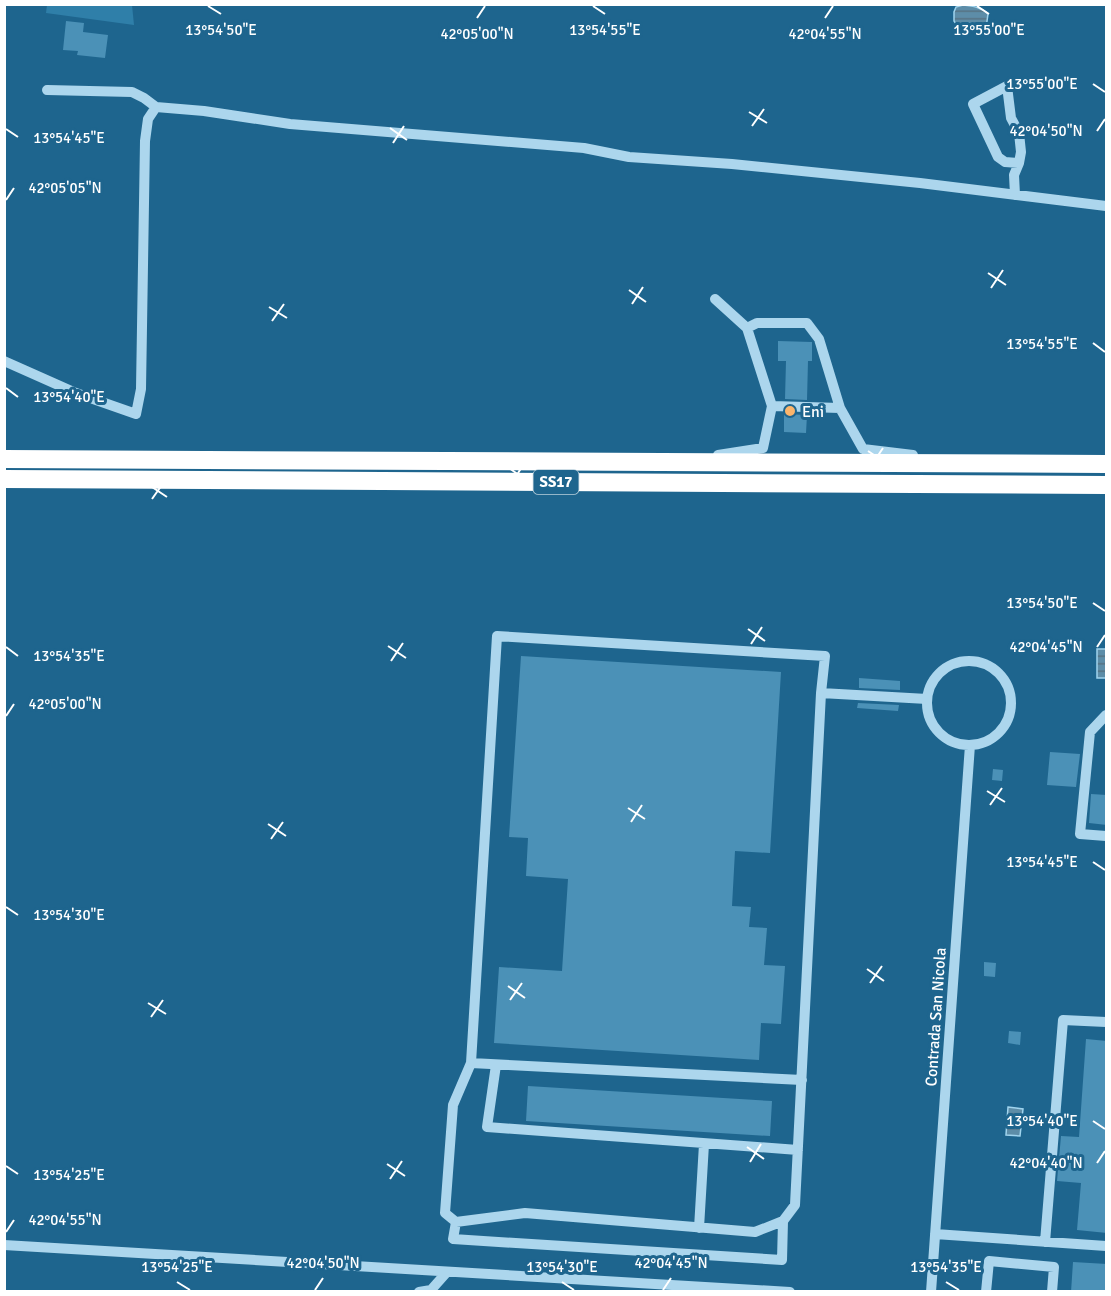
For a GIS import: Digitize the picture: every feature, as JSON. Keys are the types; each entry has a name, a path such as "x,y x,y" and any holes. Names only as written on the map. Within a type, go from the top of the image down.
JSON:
{"highway":[{"name":"SS17","path":"4,459 1107,464"},
{"name":"SS17","path":"4,479 1107,485"}],"street":[{"path":"1015,195 1014,175 1019,163 1021,152 1019,133 1011,118 1007,86 973,104 998,157 1005,162 1019,163"},
{"path":"47,90 132,92 156,107 204,111 290,124 584,148 629,157 732,164 920,183 1107,206"},
{"path":"4,361 76,393 136,414 141,389 145,141 148,119 156,107"},
{"path":"679,462 763,448 772,406 747,328 715,299"},
{"path":"747,328 758,323 807,323 819,339 840,408 862,449 976,463"},
{"path":"772,406 840,408"},
{"path":"497,636 825,656 821,693 795,1205 783,1221 755,1232 525,1213 456,1222 445,1213 453,1105 471,1063 497,636"},
{"path":"966,661 986,664 997,671 1010,692 1011,705 1002,728 993,737 982,743 970,745 950,741 935,728 930,719 927,699 929,690 940,673 948,667 966,661"},
{"path":"821,693 927,699"},
{"path":"1107,715 1090,732 1080,834 1107,836"},
{"name":"Contrada San Nicola","path":"931,1292 970,745"},
{"path":"1046,1242 1063,1020 1107,1022"},
{"path":"471,1063 802,1080"},
{"path":"495,1065 487,1127 798,1150"},
{"path":"699,1228 704,1144"},
{"path":"456,1222 453,1239 782,1260 783,1221"},
{"path":"935,1234 1107,1246"},
{"path":"4,1245 447,1272 664,1288 790,1292"},
{"path":"986,1292 989,1261 1054,1267 1052,1292"},
{"path":"419,1292 430,1290 447,1272"}],"shaded area":[{"path":"47,5 132,5 134,25 46,13"},
{"path":"963,5 977,7 988,14 986,28 981,29 972,23 956,24 954,12 956,7"},
{"path":"1097,649 1106,649 1106,678 1097,678"},
{"path":"1008,1107 1023,1109 1020,1136 1006,1135"}],"building":[{"path":"66,21 84,23 83,32 108,35 105,58 77,55 78,51 63,50"},
{"path":"778,341 812,342 812,361 808,361 807,400 785,399 786,361 778,361"},
{"path":"784,414 807,415 806,433 784,432"},
{"path":"521,656 781,672 770,853 735,851 732,906 751,907 749,927 767,928 764,965 785,966 781,1024 761,1023 759,1060 494,1043 499,967 562,971 568,879 526,876 528,838 509,837"},
{"path":"859,678 900,681 900,690 859,688"},
{"path":"858,703 899,705 898,711 857,708"},
{"path":"1050,752 1080,754 1076,787 1047,785"},
{"path":"993,769 1003,770 1002,781 992,780"},
{"path":"1091,794 1107,795 1107,825 1089,823"},
{"path":"984,962 996,963 995,977 984,976"},
{"path":"1009,1031 1021,1032 1020,1045 1008,1043"},
{"path":"1086,1039 1107,1041 1107,1233 1077,1230 1081,1183 1057,1181 1061,1136 1079,1137"},
{"path":"528,1086 772,1101 770,1136 526,1121"},
{"path":"1073,1262 1107,1264 1107,1292 1071,1292"}],"place":[{"name":"Eni","path":"790,411"}]}
